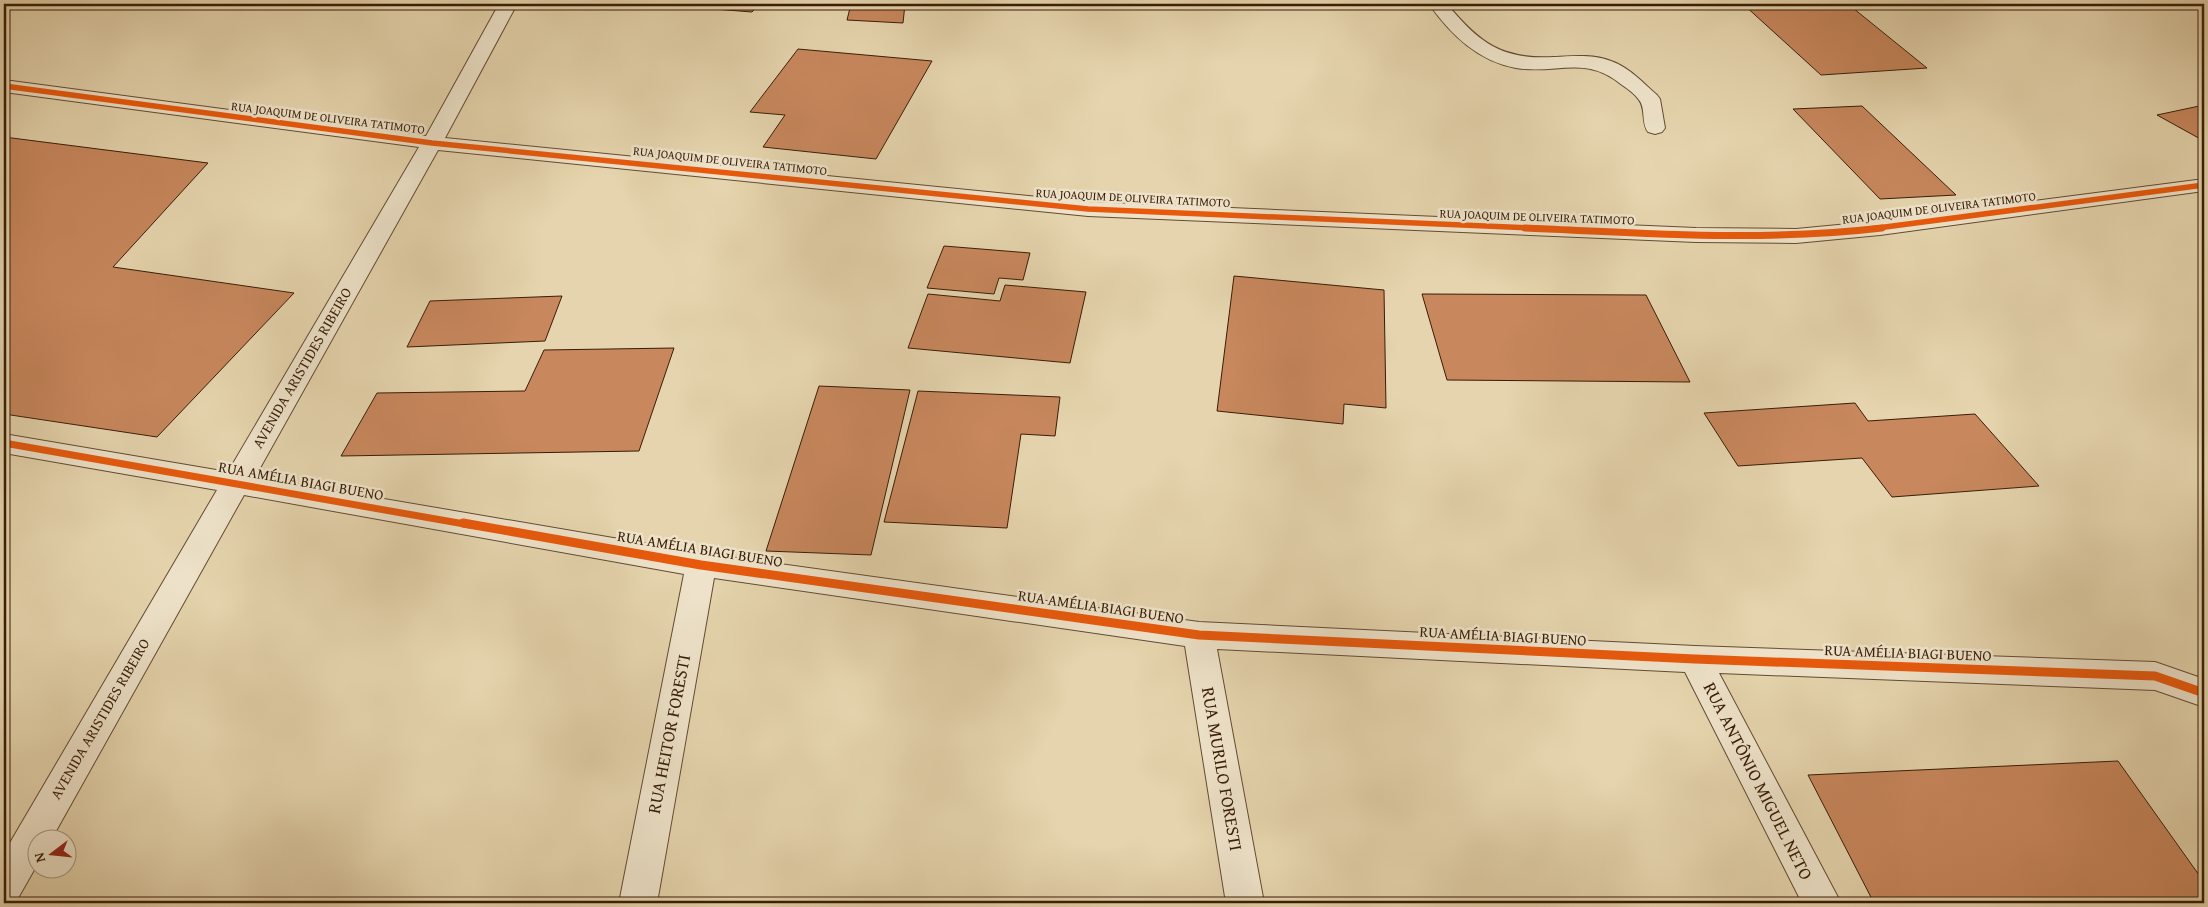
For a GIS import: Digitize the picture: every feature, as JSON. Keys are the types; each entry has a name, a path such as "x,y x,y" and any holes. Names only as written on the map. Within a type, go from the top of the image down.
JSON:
{"street":[{"name":"AVENIDA ARISTIDES RIBEIRO","path":"4,887 432,143 508,4"},
{"path":"1438,4 1457,29 1486,51 1516,63 1598,63 1618,73 1650,99 1656,128"},
{"name":"RUA JOAQUIM DE OLIVEIRA TATIMOTO","path":"4,86 432,143 1088,209 1696,235 1796,236 1880,228 2204,185"},
{"name":"RUA AMÉLIA BIAGI BUENO","path":"4,443 701,565 1199,635 1695,659 2155,676 2204,693"},
{"name":"RUA HEITOR FORESTI","path":"638,903 701,565"},
{"name":"RUA MURILO FORESTI","path":"1199,635 1244,903"},
{"name":"RUA ANTÔNIO MIGUEL NETO","path":"1695,659 1822,903"}],"building":[{"path":"718,4 759,4 752,12 714,9"},
{"path":"851,4 905,4 903,23 847,20"},
{"path":"1743,4 1848,4 1927,68 1821,75"},
{"path":"798,49 932,61 876,159 763,147 785,115 750,112"},
{"path":"2204,105 2204,141 2157,115"},
{"path":"1862,106 1956,195 1880,199 1793,109"},
{"path":"4,137 208,163 113,267 294,293 157,437 4,414"},
{"path":"944,246 1030,253 1023,280 999,278 994,294 927,288"},
{"path":"1234,276 1384,290 1386,408 1344,404 1343,424 1217,411"},
{"path":"1005,285 1086,292 1070,363 908,348 928,294 1000,301"},
{"path":"1422,294 1646,295 1690,382 1447,380"},
{"path":"562,296 545,341 407,347 430,301"},
{"path":"674,348 639,451 341,456 377,393 525,391 544,350"},
{"path":"819,386 910,390 871,555 766,551"},
{"path":"918,391 1060,397 1055,436 1021,434 1007,528 884,522"},
{"path":"1855,403 1868,421 1975,414 2039,486 1892,497 1862,458 1738,466 1704,413"},
{"path":"2118,761 2204,882 2204,903 1874,903 1808,775"}],"cycle path":[{"path":"4,86 432,143 1088,209 1696,235 1796,236 1880,228 2204,185"},
{"path":"4,443 701,565 1199,635 1695,659 2155,676 2204,693"}]}
